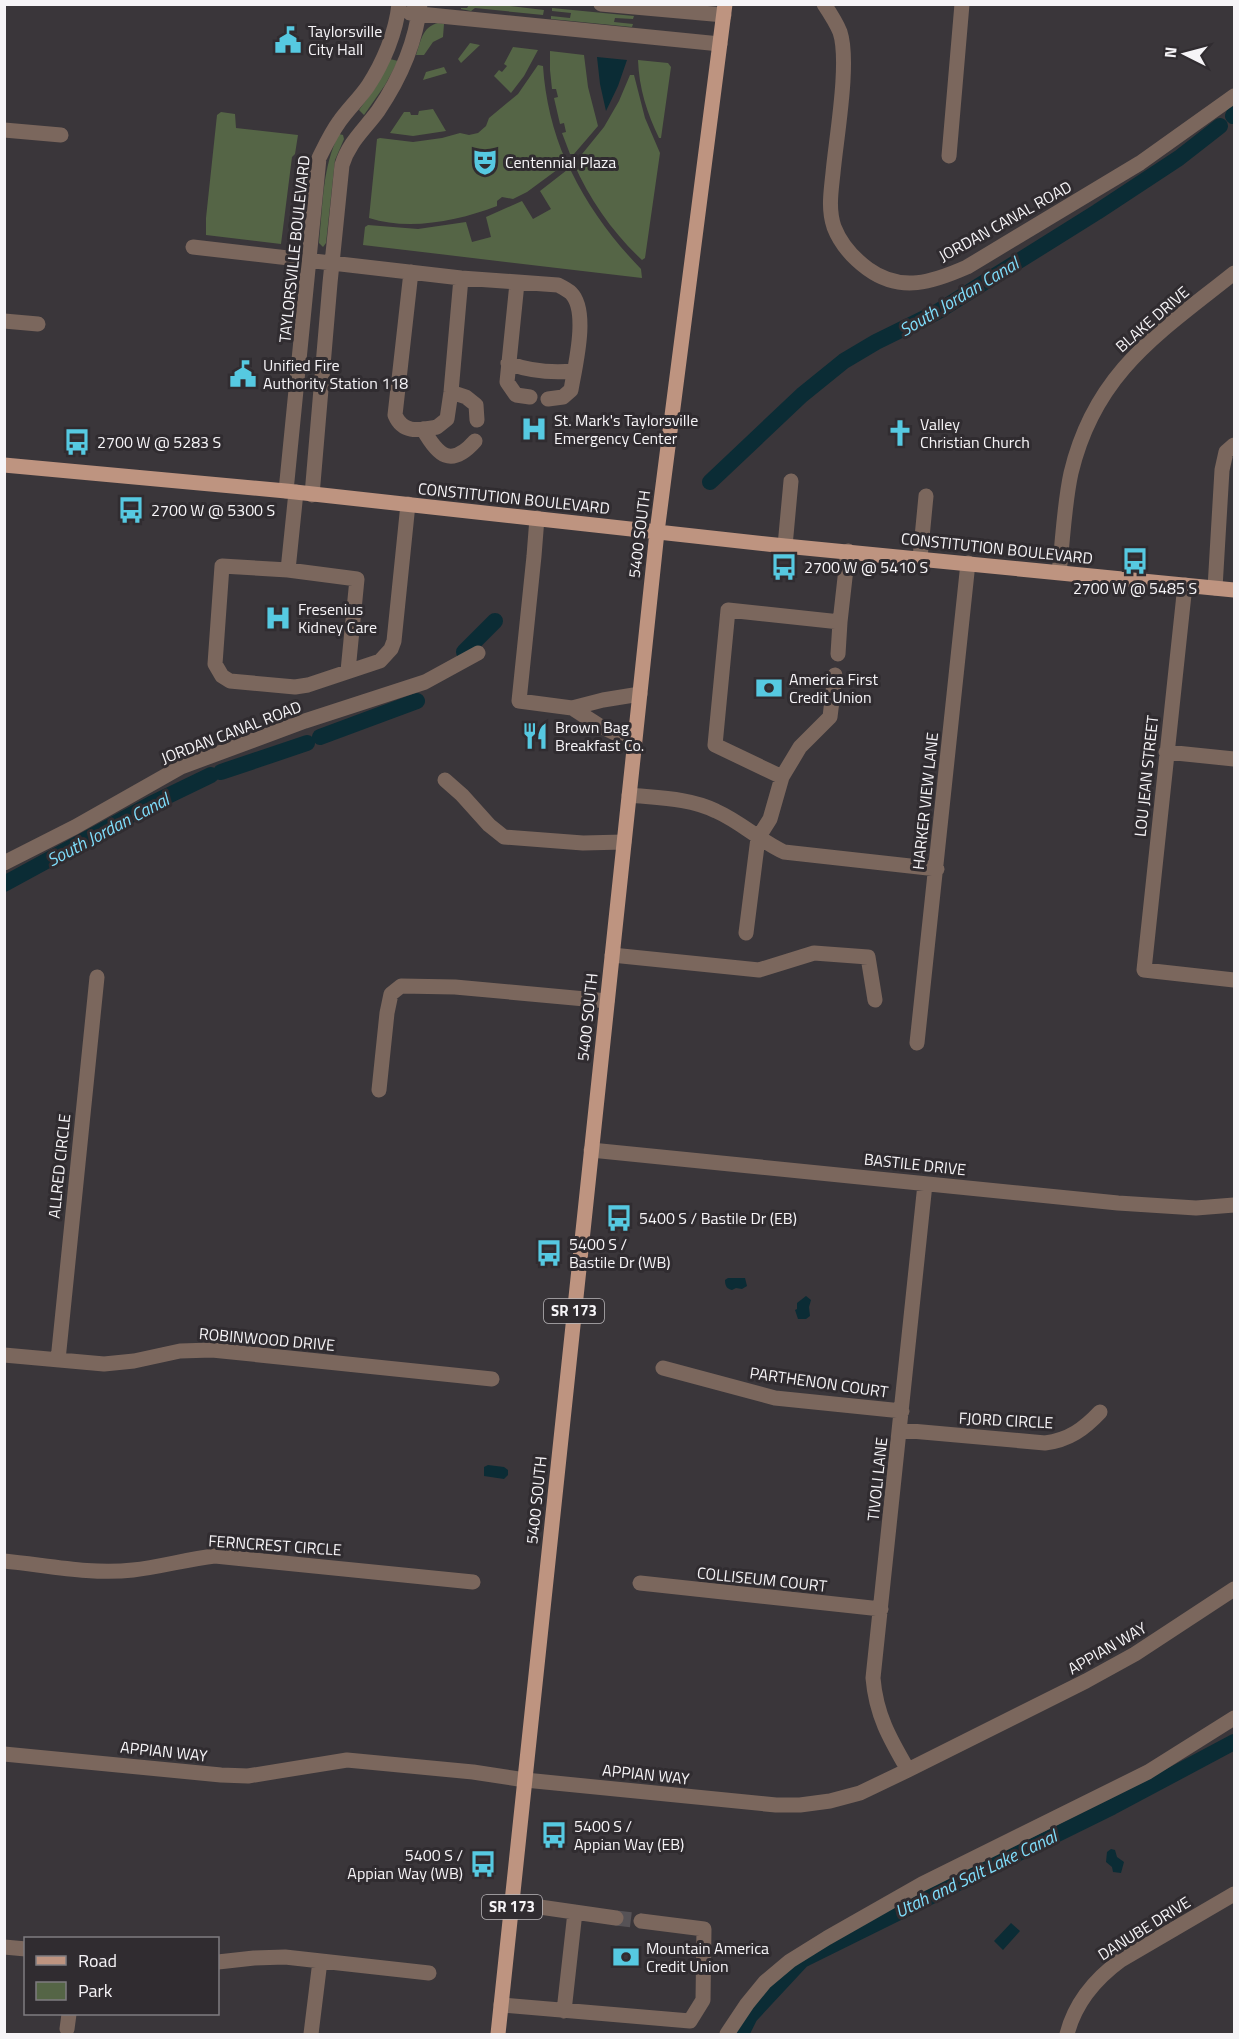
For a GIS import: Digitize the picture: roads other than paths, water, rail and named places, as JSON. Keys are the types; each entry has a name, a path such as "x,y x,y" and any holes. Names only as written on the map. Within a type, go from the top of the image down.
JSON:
{"main road":[{"name":"5400 SOUTH","path":"498,2034 657,532 724,10"},
{"name":"CONSTITUTION BOULEVARD","path":"4,465 291,492 785,546 1234,590"}],"street":[{"path":"601,4 724,10"},
{"name":"JORDAN CANAL ROAD","path":"824,4 840,34 843,57 830,206 834,228 846,250 858,262 877,275 896,281 915,284 967,267 1140,163 1234,96"},
{"path":"949,156 962,4"},
{"path":"398,8 720,44"},
{"name":"TAYLORSVILLE BOULEVARD","path":"288,570 291,492 319,158 339,122 367,87 381,63 388,47 398,8"},
{"path":"312,495 342,165 346,151 376,114 397,79 406,59 420,9"},
{"path":"339,122 357,135"},
{"path":"4,130 61,135"},
{"path":"193,247 461,278 558,285 570,292 578,304 581,319 571,390 563,397 548,399"},
{"path":"411,272 395,415 398,423 405,428 437,428 447,419 461,278"},
{"name":"BLAKE DRIVE","path":"1059,572 1071,476 1085,430 1107,390 1126,364 1148,341 1234,273"},
{"path":"517,282 507,382 516,395 530,397"},
{"path":"4,321 38,324"},
{"path":"508,363 556,372 574,371"},
{"path":"451,392 466,397 476,405 477,420"},
{"path":"423,429 434,448 443,455 464,454 475,441"},
{"path":"1215,588 1222,470 1226,452 1234,445"},
{"path":"785,546 791,481"},
{"path":"920,558 926,496"},
{"path":"348,671 357,579 288,570 222,566 215,652 215,664 222,676 230,681 296,687 308,685 380,661 391,648 394,641 408,504"},
{"path":"537,518 519,701 572,708 640,694"},
{"path":"838,654 848,551"},
{"name":"HARKER VIEW LANE","path":"917,1043 968,563"},
{"name":"LOU JEAN STREET","path":"1185,585 1144,970 1234,980"},
{"path":"782,777 715,745 728,610 840,622"},
{"name":"JORDAN CANAL ROAD","path":"4,863 75,827 181,767 305,721 425,682 478,653"},
{"path":"746,933 758,838 770,819 782,777 800,747 830,717 835,675"},
{"path":"572,708 600,726 634,742"},
{"path":"1166,752 1234,759"},
{"path":"445,780 504,837 583,843 624,842"},
{"path":"629,795 697,803 732,820 784,852 937,869"},
{"path":"612,955 759,970 814,953 868,957 875,1000"},
{"name":"ALLRED CIRCLE","path":"58,1360 97,977"},
{"path":"379,1090 391,994 401,986 455,987 607,1001"},
{"name":"BASTILE DRIVE","path":"591,1149 1177,1208 1234,1205"},
{"name":"TIVOLI LANE","path":"908,1770 880,1719 875,1695 874,1664 925,1184"},
{"name":"ROBINWOOD DRIVE","path":"4,1354 104,1364 134,1361 180,1351 212,1350 492,1379"},
{"name":"PARTHENON COURT","path":"663,1368 775,1398 902,1411"},
{"name":"FJORD CIRCLE","path":"900,1430 1045,1443 1072,1436 1087,1426 1100,1412"},
{"name":"FERNCREST CIRCLE","path":"4,1561 99,1571 133,1570 215,1556 473,1582"},
{"name":"COLLISEUM COURT","path":"640,1583 881,1609"},
{"name":"APPIAN WAY","path":"4,1754 248,1776 347,1760 753,1803 801,1805 830,1801 860,1793 908,1770 1135,1654 1234,1589"},
{"path":"727,2034 765,1982 790,1961 817,1944 922,1884 1148,1772 1234,1718"},
{"name":"DANUBE DRIVE","path":"1067,2034 1083,1998 1104,1972 1234,1894"},
{"path":"512,1903 616,1918"},
{"path":"564,2011 575,1912"},
{"path":"501,2005 690,2020 703,2000 704,1929 641,1921"},
{"path":"4,1947 24,1949"},
{"path":"219,1962 285,1957 429,1973"},
{"path":"311,2034 320,1960"},
{"path":"67,2029 69,2015"}],"water":[{"path":"597,57 627,60 606,111 600,84"},
{"path":"728,1278 745,1278 747,1286 730,1290 725,1284"},
{"path":"806,1296 811,1300 810,1316 806,1319 798,1319 795,1310 797,1303"},
{"path":"488,1465 504,1467 508,1470 508,1475 504,1479 484,1476 484,1467"},
{"path":"1111,1849 1115,1850 1117,1857 1124,1862 1121,1873 1113,1872 1112,1867 1106,1862 1107,1852"},
{"path":"1011,1923 1020,1931 1003,1950 994,1941"}],"waterway":[{"name":"South Jordan Canal","path":"710,482 802,395 844,361 876,342 937,312 1097,212 1179,158 1220,126"},
{"name":"South Jordan Canal","path":"464,652 495,621"},
{"name":"South Jordan Canal","path":"320,737 417,701"},
{"name":"South Jordan Canal","path":"221,772 307,743"},
{"name":"South Jordan Canal","path":"4,884 151,804 211,775"},
{"name":"Utah and Salt Lake Canal","path":"741,2034 750,2016 802,1960 1112,1807 1234,1742"}],"tunnel":[{"path":"616,1918 641,1921"}],"place":[{"name":"Taylorsville City Hall","path":"288,40"},
{"name":"Centennial Plaza","path":"485,162"},
{"name":"Unified Fire Authority Station 118","path":"243,374"},
{"name":"St. Mark's Taylorsville Emergency Center","path":"534,429"},
{"name":"Valley Christian Church","path":"900,433"},
{"name":"2700 W @ 5283 S","path":"77,442"},
{"name":"2700 W @ 5300 S","path":"131,510"},
{"name":"2700 W @ 5485 S","path":"1135,561"},
{"name":"2700 W @ 5410 S","path":"784,567"},
{"name":"Fresenius Kidney Care","path":"278,618"},
{"name":"America First Credit Union","path":"769,688"},
{"name":"Brown Bag Breakfast Co.","path":"535,736"},
{"name":"5400 S / Bastile Dr (EB)","path":"619,1218"},
{"name":"5400 S / Bastile Dr (WB)","path":"549,1253"},
{"name":"5400 S / Appian Way (EB)","path":"554,1835"},
{"name":"5400 S / Appian Way (WB)","path":"483,1864"},
{"name":"Mountain America Credit Union","path":"626,1957"}]}
